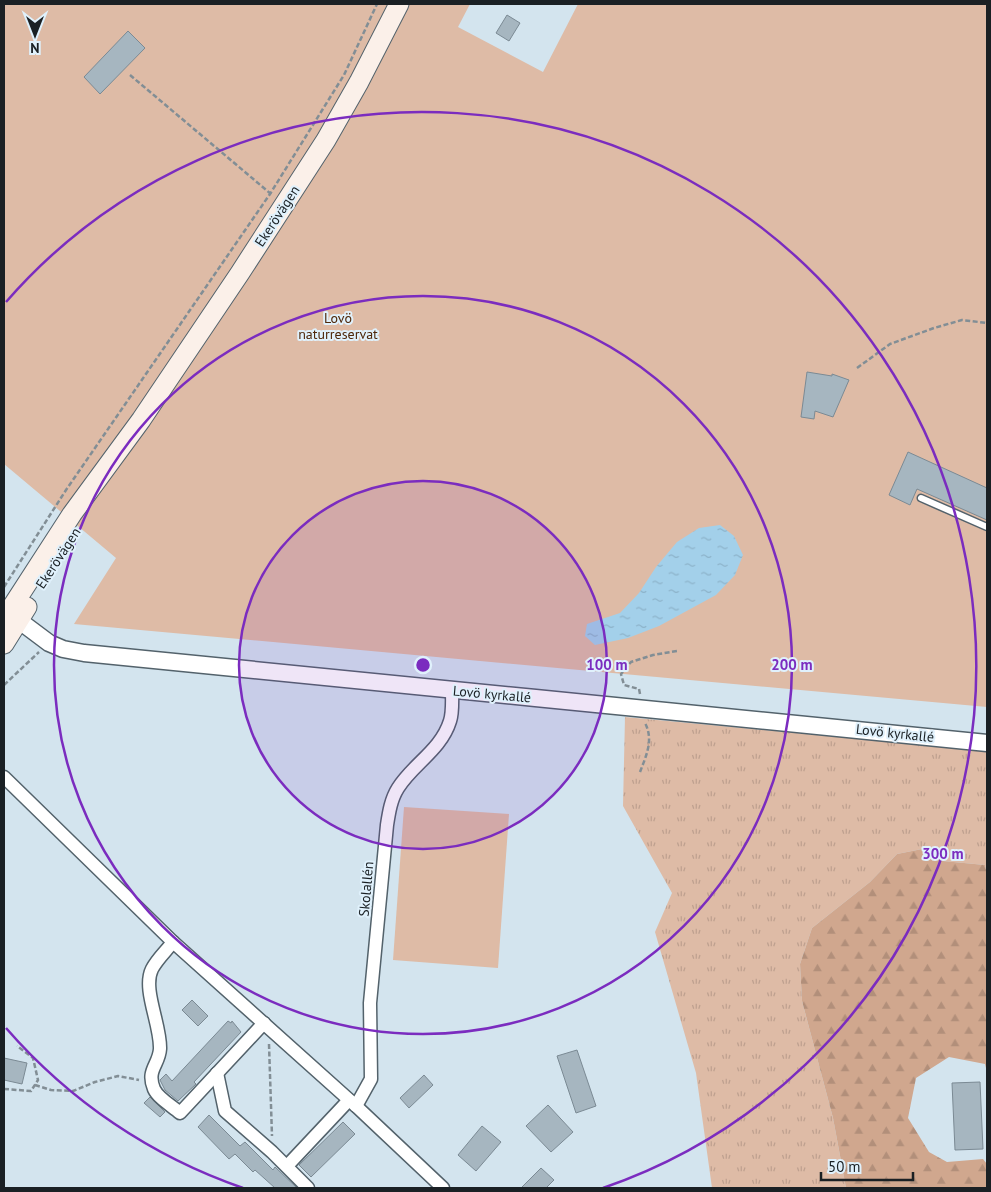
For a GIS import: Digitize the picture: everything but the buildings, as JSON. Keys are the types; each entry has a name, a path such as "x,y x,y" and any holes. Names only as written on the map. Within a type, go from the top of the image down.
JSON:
{"main road":[{"name":"Ekerövägen","path":"4,644 10,617 72,514 141,420 277,199 326,140 359,82 399,4"}],"street":[{"name":"Lovö kyrkallé","path":"10,617 49,643 63,649 84,653 641,707 987,743"},
{"name":"Skolallén","path":"287,1166 352,1103 371,1079 370,1003 387,825 392,800 398,788 421,761 437,747 450,721 452,690"},
{"path":"4,778 173,942 352,1103 442,1188"},
{"path":"173,942 151,970 149,990 158,1026 160,1050 151,1074 155,1090 180,1113 266,1025"},
{"path":"217,1073 225,1111 272,1152 308,1188"}],"lane":[{"path":"921,498 987,527"}],"path":[{"path":"4,587 66,490 277,199 344,75 377,4"},
{"path":"130,75 277,199"},
{"path":"857,368 890,344 934,328 962,320 987,323"},
{"path":"4,685 49,643"},
{"path":"640,772 648,751 650,737 641,714 639,689 624,685 621,674 631,662 653,655 677,652"},
{"path":"266,1025 272,1152"},
{"path":"4,1089 31,1091 38,1080 33,1058 17,1046"},
{"path":"35,1085 52,1090 73,1092 95,1082 118,1076 153,1082"}],"green space":[{"name":"Lovö naturreservat","path":"4,4 470,4 458,27 543,72 578,4 987,4 987,707 74,624 116,558 4,464"},
{"path":"625,717 987,751 987,874 985,865 943,861 922,849 897,854 870,882 812,928 800,964 802,1001 833,1118 846,1188 712,1188 696,1073 655,932 672,893 623,806"},
{"path":"404,807 509,814 498,968 393,960"},
{"path":"922,849 943,861 985,865 987,874 987,1072 985,1064 949,1057 916,1078 908,1118 929,1152 947,1162 983,1159 987,1164 987,1188 846,1188 833,1118 802,1001 800,964 812,928 870,882 897,854"}],"water":[{"path":"720,525 734,536 743,555 735,575 716,595 659,626 628,638 595,645 585,636 587,624 620,613 639,593 656,567 677,542 699,528"}]}
